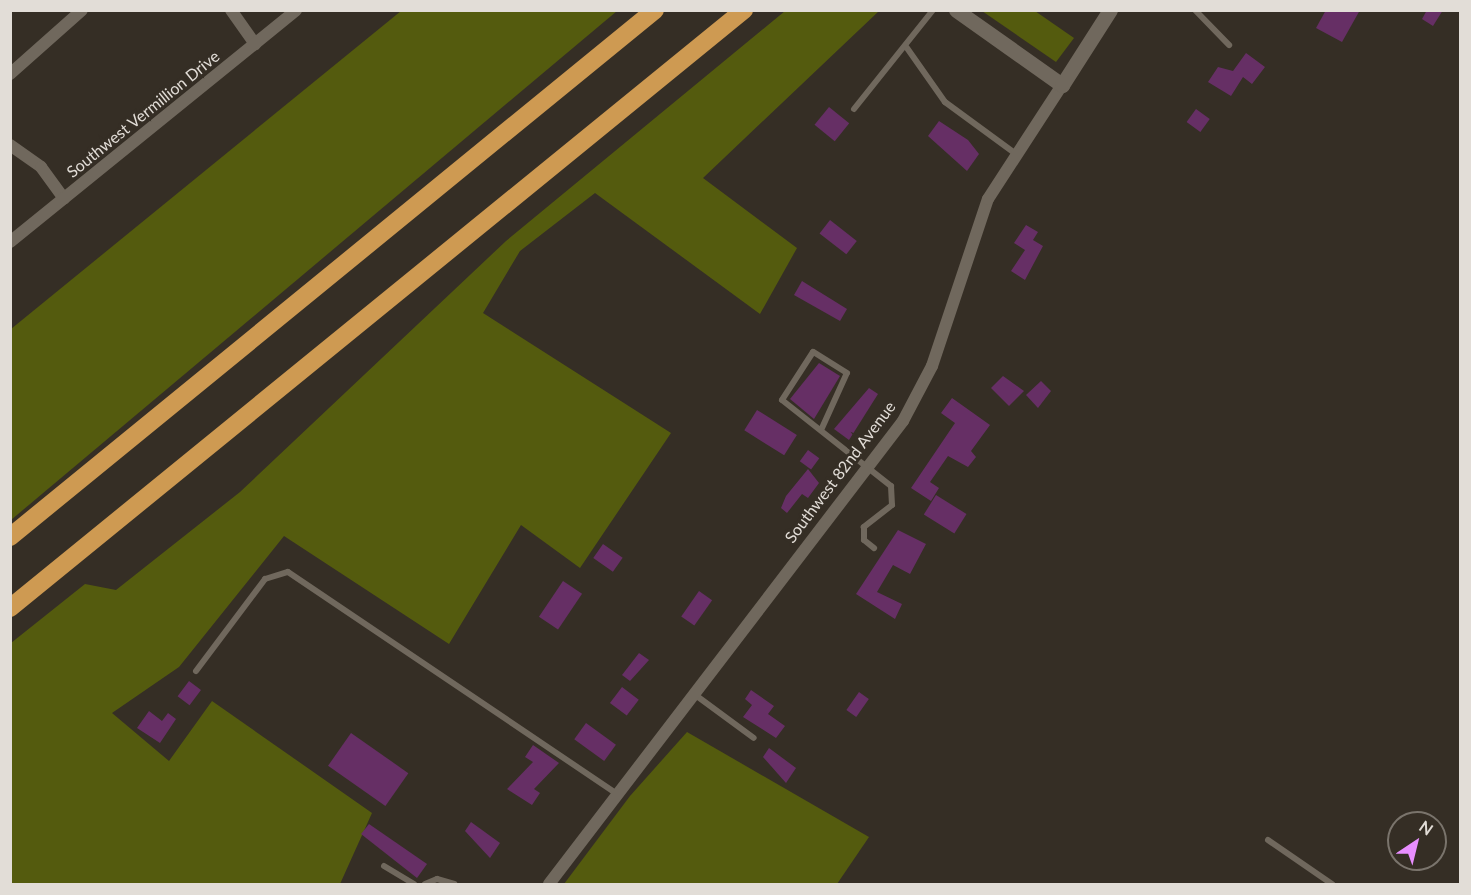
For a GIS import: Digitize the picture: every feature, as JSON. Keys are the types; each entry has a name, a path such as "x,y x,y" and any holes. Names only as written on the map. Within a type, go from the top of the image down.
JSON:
{"highway":[{"path":"10,537 656,10"},
{"path":"10,608 744,10"}],"street":[{"path":"10,74 82,10"},
{"path":"231,10 255,44"},
{"name":"Southwest Vermillion Drive","path":"10,242 296,10"},
{"path":"956,10 1062,85"},
{"name":"Southwest 82nd Avenue","path":"549,885 903,421 932,366 970,244 1016,154 1110,10"},
{"path":"10,145 40,167 64,199"}],"lane":[{"path":"854,110 884,68 907,48 933,10"},
{"path":"1196,10 1229,45"},
{"path":"907,48 945,102 1016,154"},
{"path":"822,428 847,373 813,352 782,400 869,465 895,493 892,505 864,527 864,540 874,548"},
{"path":"196,671 265,579 288,572 618,795"},
{"path":"694,694 754,738"},
{"path":"1268,840 1332,885"},
{"path":"384,866 414,885"},
{"path":"425,885 437,879 454,885"}],"green space":[{"path":"401,11 617,11 11,520 11,329"},
{"path":"785,11 879,11 703,178 797,248 760,314 595,193 520,251 483,313 671,433 580,568 521,525 449,644 284,536 179,667 112,713 169,761 212,701 372,813 340,884 11,884 11,643 85,584 116,590 240,492 506,241"},
{"path":"982,11 1035,11 1074,38 1056,62"},
{"path":"687,732 869,837 837,884 564,884 630,796"}],"building":[{"path":"1326,10 1360,10 1342,42 1316,28"},
{"path":"1427,10 1443,10 1433,26 1422,19"},
{"path":"1246,53 1265,67 1252,84 1243,77 1231,96 1208,82 1218,67 1233,71"},
{"path":"829,107 849,123 835,141 815,125"},
{"path":"1196,109 1210,119 1200,132 1187,122"},
{"path":"939,121 968,140 979,154 967,171 928,136"},
{"path":"830,220 857,241 846,254 820,233"},
{"path":"1026,225 1038,232 1033,240 1043,246 1025,280 1011,271 1025,250 1014,243"},
{"path":"802,281 847,309 840,321 794,295"},
{"path":"819,363 840,376 814,419 790,399"},
{"path":"1003,376 1024,391 1009,406 991,388"},
{"path":"1041,381 1051,391 1038,408 1026,395"},
{"path":"869,388 878,394 849,440 834,429"},
{"path":"952,398 990,425 971,451 976,457 968,467 948,456 930,482 939,488 931,501 911,488 955,423 941,413"},
{"path":"757,410 797,435 784,455 744,430"},
{"path":"808,450 819,458 811,470 800,461"},
{"path":"808,469 819,483 808,498 802,494 787,513 781,508 786,496"},
{"path":"936,495 967,514 954,534 924,515"},
{"path":"898,530 926,544 910,574 893,565 877,592 902,604 895,619 856,594"},
{"path":"603,544 623,558 613,572 593,558"},
{"path":"563,581 582,594 558,630 539,617"},
{"path":"699,591 712,600 694,626 681,616"},
{"path":"639,653 649,660 630,681 622,675"},
{"path":"189,681 201,690 190,705 178,696"},
{"path":"622,687 639,700 627,716 610,703"},
{"path":"751,690 774,706 768,714 785,726 776,738 743,717 752,705 745,699"},
{"path":"859,692 869,699 856,717 846,710"},
{"path":"149,711 162,721 168,713 176,719 160,743 137,728"},
{"path":"586,723 616,745 604,761 574,739"},
{"path":"351,733 408,773 385,806 328,766"},
{"path":"533,745 559,763 534,789 540,793 532,805 507,789 533,762 525,757"},
{"path":"769,748 796,768 786,783 763,757"},
{"path":"471,822 500,843 490,858 465,831"},
{"path":"369,824 427,864 417,878 361,834"}]}
